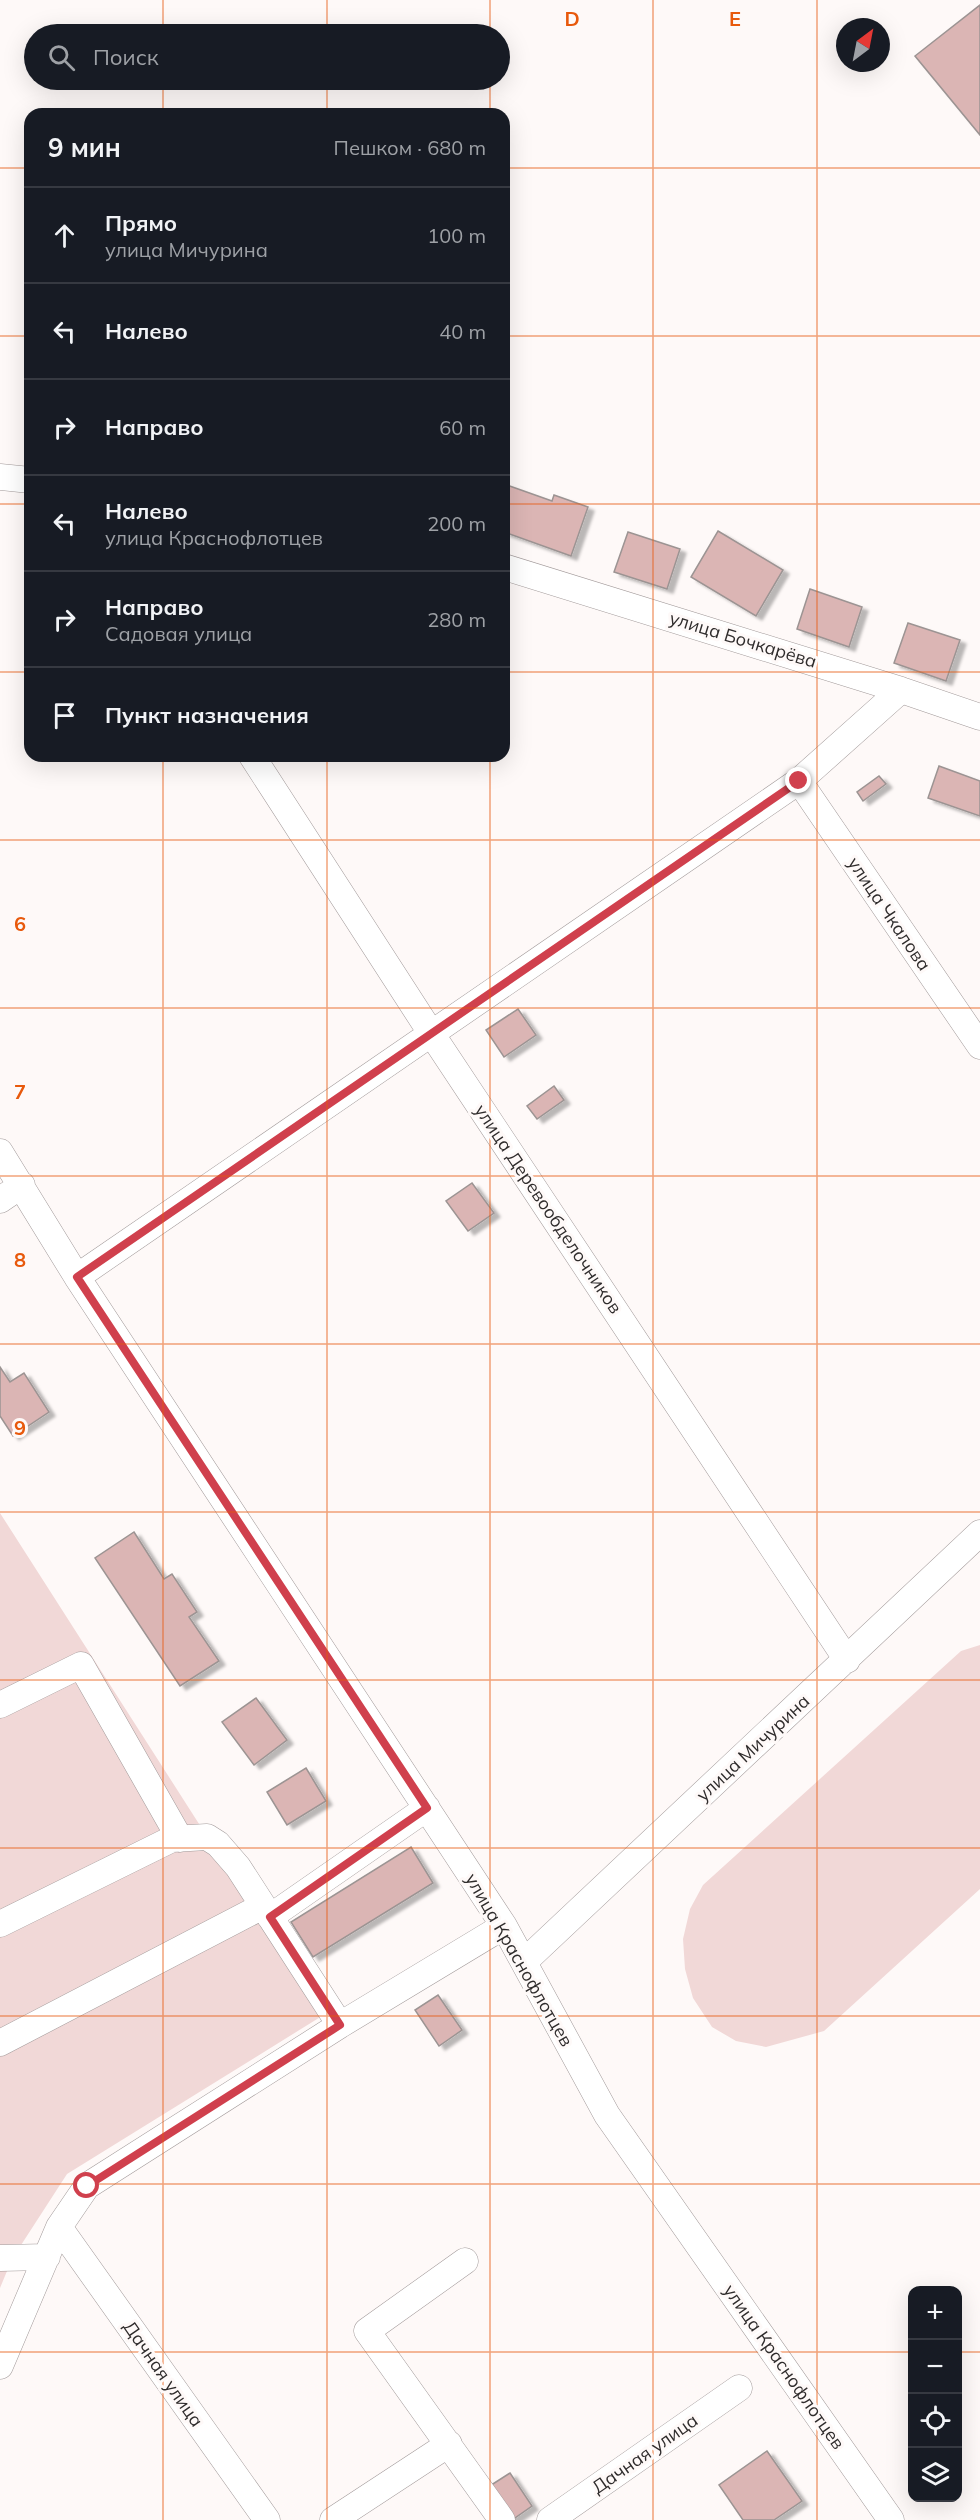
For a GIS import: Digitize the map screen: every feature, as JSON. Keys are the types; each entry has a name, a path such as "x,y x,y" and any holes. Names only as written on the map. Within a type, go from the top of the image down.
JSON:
{"street":[{"path":"0,477 24,479"},
{"name":"улица Бочкарёва","path":"510,569 902,690 980,717"},
{"path":"77,1277 799,781 902,690"},
{"name":"улица Деревообделочников","path":"256,762 431,1033 847,1660"},
{"name":"улица Чкалова","path":"799,781 980,1046"},
{"name":"улица Краснофлотцев","path":"0,1152 77,1277 504,1926 607,2115 891,2520"},
{"path":"0,1200 22,1185"},
{"name":"улица Мичурина","path":"524,1962 980,1533"},
{"path":"0,1705 81,1665 180,1839"},
{"path":"0,2043 266,1911 427,1808"},
{"path":"0,1924 172,1839 207,1837 218,1844 238,1867 340,2025"},
{"path":"0,2366 59,2227 87,2186 340,2025 504,1926"},
{"name":"Дачная улица","path":"59,2227 267,2520"},
{"path":"0,2258 47,2257"},
{"path":"465,2261 367,2331 502,2520"},
{"name":"Дачная улица","path":"550,2520 740,2388"},
{"path":"333,2520 448,2444"}],"shaded area":[{"path":"0,1513 322,2016 67,2174 12,2259 0,2288"},
{"path":"980,1645 980,1889 824,2031 766,2047 736,2041 712,2027 693,1998 685,1969 683,1939 690,1909 703,1885 961,1651"}],"building":[{"path":"980,5 980,135 915,56"},
{"path":"510,486 552,501 554,495 588,507 571,556 510,534"},
{"path":"718,531 783,570 756,616 691,577"},
{"path":"628,532 680,549 667,589 614,572"},
{"path":"810,589 862,607 849,647 797,629"},
{"path":"908,623 960,640 946,681 894,663"},
{"path":"939,766 980,781 980,816 928,798"},
{"path":"879,776 886,784 863,801 857,792"},
{"path":"518,1009 536,1035 504,1057 486,1030"},
{"path":"554,1086 564,1100 537,1119 527,1106"},
{"path":"472,1183 494,1213 468,1231 446,1201"},
{"path":"0,1367 10,1382 24,1373 49,1412 13,1436 0,1416"},
{"path":"134,1532 164,1579 172,1574 197,1612 189,1617 219,1661 180,1686 95,1558"},
{"path":"256,1698 287,1740 254,1765 222,1722"},
{"path":"306,1768 326,1801 287,1825 267,1792"},
{"path":"411,1847 433,1883 313,1957 291,1922"},
{"path":"438,1995 462,2030 439,2046 415,2010"},
{"path":"767,2451 802,2501 774,2520 743,2520 719,2485"},
{"path":"510,2473 532,2506 512,2520 485,2489"}],"route":[{"path":"87,2186 340,2025 270,1917 427,1808 77,1277 799,781"}]}
